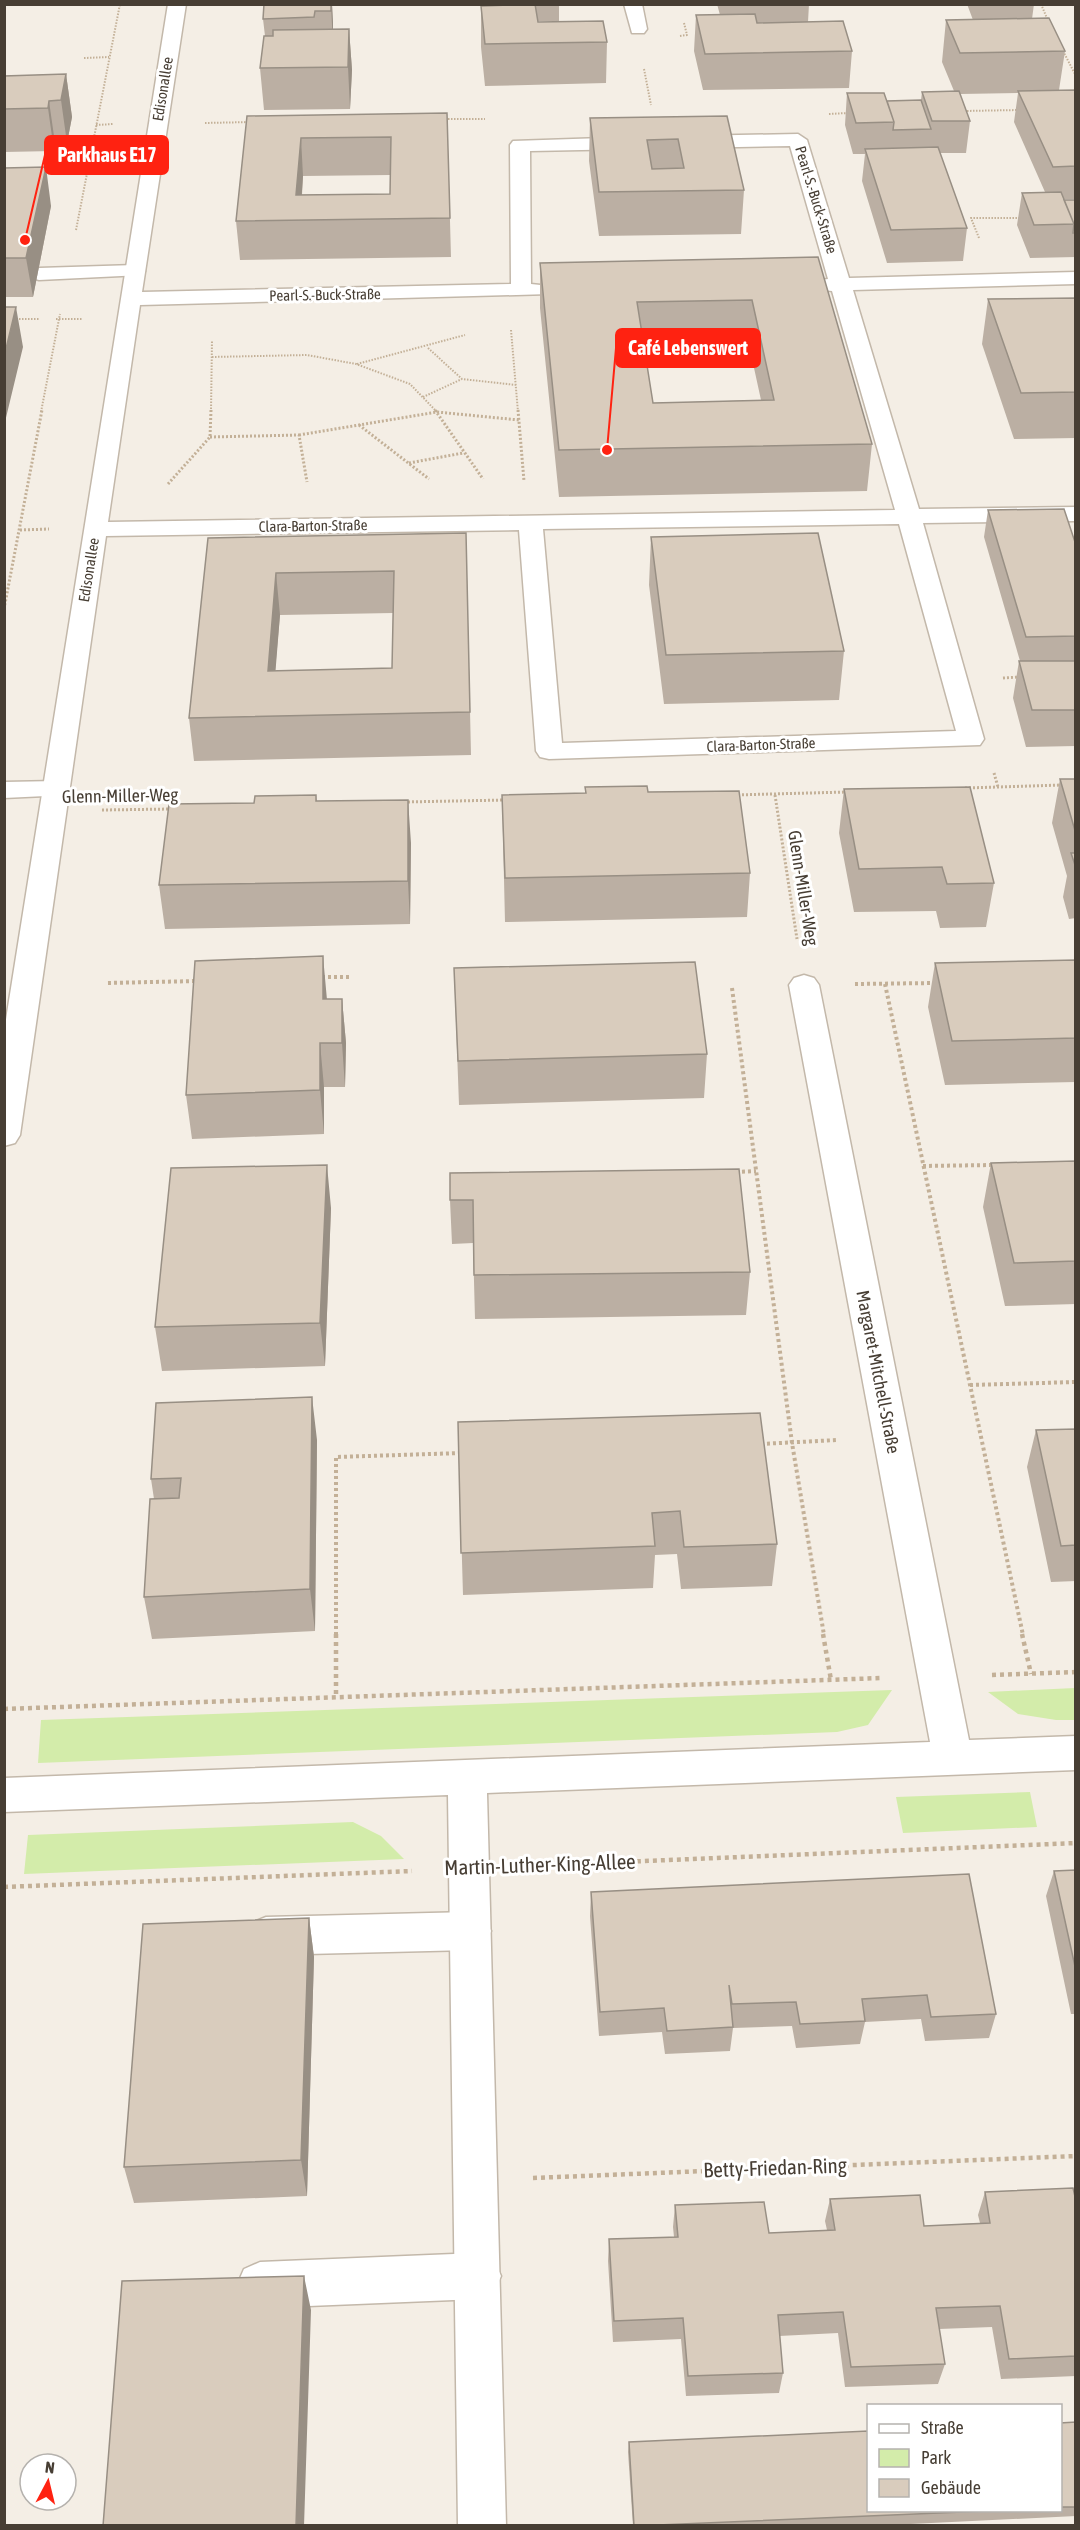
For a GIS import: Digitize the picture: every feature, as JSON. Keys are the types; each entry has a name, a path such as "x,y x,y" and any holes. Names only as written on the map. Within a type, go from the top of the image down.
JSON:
{"street":[{"name":"Edisonallee","path":"4,1135 10,1071 56,800 130,299 177,4"},
{"path":"633,4 638,29"},
{"name":"Pearl-S.-Buck-Straße","path":"671,142 798,140 909,517"},
{"path":"521,290 520,145 648,143"},
{"path":"39,274 135,271"},
{"path":"794,286 1076,278"},
{"name":"Pearl-S.-Buck-Straße","path":"130,299 568,290"},
{"name":"Clara-Barton-Straße","path":"96,529 1076,514"},
{"name":"Clara-Barton-Straße","path":"530,522 549,751 971,740 909,517"},
{"path":"4,790 56,800"},
{"name":"Margaret-Mitchell-Straße","path":"804,985 953,1758"},
{"path":"4,1796 1076,1753"},
{"path":"467,1778 482,2526"},
{"path":"225,1938 470,1931"},
{"path":"218,2286 478,2276"}],"path":[{"path":"1041,4 1050,24"},
{"path":"638,29 651,105"},
{"path":"1059,44 1076,76"},
{"path":"84,58 110,57"},
{"path":"997,281 971,219 1029,218"},
{"path":"515,485 524,484 509,309 521,290"},
{"path":"356,364 427,347 472,333"},
{"path":"161,492 210,437 213,335"},
{"path":"427,347 462,379"},
{"path":"212,357 307,355 356,364 410,384 437,412 488,485"},
{"path":"423,397 462,379 516,385"},
{"path":"210,437 299,435 437,412 519,420"},
{"path":"358,424 431,480"},
{"path":"299,435 308,489"},
{"path":"408,463 464,453"},
{"path":"954,679 1020,677"},
{"path":"963,788 1064,785"},
{"path":"729,795 857,792"},
{"name":"Glenn-Miller-Weg","path":"776,795 804,985"},
{"name":"Glenn-Miller-Weg","path":"56,800 175,808"},
{"path":"399,802 506,800"},
{"path":"316,977 351,976"},
{"path":"108,983 200,981"},
{"path":"804,985 945,983"},
{"path":"885,984 1031,1674"},
{"path":"732,988 792,1443 831,1680"},
{"path":"922,1166 1005,1165"},
{"path":"733,1172 756,1171"},
{"path":"970,1385 1076,1382"},
{"path":"756,1444 890,1438"},
{"path":"336,1696 336,1457 464,1453"},
{"path":"4,1709 1076,1672"},
{"name":"Martin-Luther-King-Allee","path":"4,1887 1076,1843"},
{"name":"Betty-Friedan-Ring","path":"475,2180 1076,2156"}],"green space":[{"path":"1075,1688 1075,1720 1056,1720 1018,1714 988,1692"},
{"path":"892,1690 868,1725 837,1732 38,1763 41,1720"},
{"path":"1030,1792 1037,1827 903,1833 896,1797"},
{"path":"353,1822 381,1836 404,1859 24,1874 28,1835"}],"building":[{"path":"264,4 331,4 331,11 315,11 314,17 263,19"},
{"path":"535,4 538,22 603,21 607,42 485,44 481,6"},
{"path":"755,14 757,23 843,21 852,51 705,54 696,15"},
{"path":"1049,18 1065,51 960,53 946,20"},
{"path":"349,29 348,67 260,68 264,36 273,36 273,30"},
{"path":"66,74 61,100 49,101 48,108 4,109 4,76"},
{"path":"1076,90 1076,166 1053,167 1018,91"},
{"path":"959,91 970,121 932,121 922,92"},
{"path":"847,93 884,93 894,122 856,123"},
{"path":"921,100 931,129 893,130 894,122 887,101"},
{"path":"447,113 450,218 236,221 247,116","holes":["391,137 390,194 296,195 301,138"]},
{"path":"727,116 744,190 599,192 590,118","holes":["678,139 684,168 652,169 647,140"]},
{"path":"938,147 967,228 891,230 865,149"},
{"path":"46,167 26,258 4,258 4,168"},
{"path":"1061,192 1074,224 1034,225 1022,193"},
{"path":"1064,200 1076,200 1076,233 1073,233 1074,224"},
{"path":"818,257 872,444 559,450 540,263","holes":["752,300 774,400 653,403 637,302"]},
{"path":"1076,298 1076,392 1021,393 988,299"},
{"path":"4,307 16,307 4,357"},
{"path":"1064,509 1076,545 1076,636 1026,637 988,510"},
{"path":"466,533 470,712 189,718 208,538","holes":["394,571 392,668 268,671 276,573"]},
{"path":"818,533 844,651 666,655 651,537"},
{"path":"1019,661 1076,661 1076,710 1032,710"},
{"path":"1060,779 1076,779 1076,834"},
{"path":"647,786 648,792 739,791 750,873 505,878 502,795 586,793 585,787"},
{"path":"970,787 994,883 947,884 942,867 859,869 844,789"},
{"path":"316,795 316,801 408,800 408,881 159,885 169,804 254,803 255,796"},
{"path":"1071,853 1076,853 1076,868"},
{"path":"323,956 323,999 342,999 342,1043 320,1043 320,1090 186,1095 195,961"},
{"path":"1076,960 1076,1038 952,1041 935,963"},
{"path":"695,962 707,1054 458,1061 454,968"},
{"path":"1076,1161 1076,1261 1014,1263 991,1163"},
{"path":"327,1165 320,1323 155,1327 171,1168"},
{"path":"739,1169 750,1272 474,1275 473,1200 450,1200 450,1173"},
{"path":"312,1397 310,1589 144,1597 150,1499 179,1498 181,1478 151,1479 156,1403"},
{"path":"760,1413 777,1544 684,1547 680,1511 652,1513 655,1546 461,1553 458,1422"},
{"path":"1076,1429 1076,1545 1061,1546 1036,1430"},
{"path":"1076,1870 1076,1971 1054,1871"},
{"path":"969,1874 996,2014 931,2017 927,1995 862,1999 865,2021 800,2024 796,2002 732,2004 729,1985 733,2027 667,2031 664,2008 600,2012 591,1892"},
{"path":"309,1918 301,2160 124,2167 143,1924"},
{"path":"1073,2188 1076,2201 1076,2356 1009,2359 1000,2306 936,2308 945,2364 851,2367 843,2312 778,2315 783,2373 688,2376 683,2318 614,2321 609,2239 678,2237 675,2205 764,2202 769,2233 835,2230 830,2199 920,2195 924,2226 990,2223 985,2192"},
{"path":"304,2276 296,2526 103,2526 122,2281"},
{"path":"1076,2422 1076,2507 1062,2507 1062,2423"},
{"path":"867,2431 867,2512 963,2512 634,2526 629,2442"}],"place":[{"name":"Parkhaus E17","path":"25,240"},
{"name":"Café Lebenswert","path":"607,450"}]}
